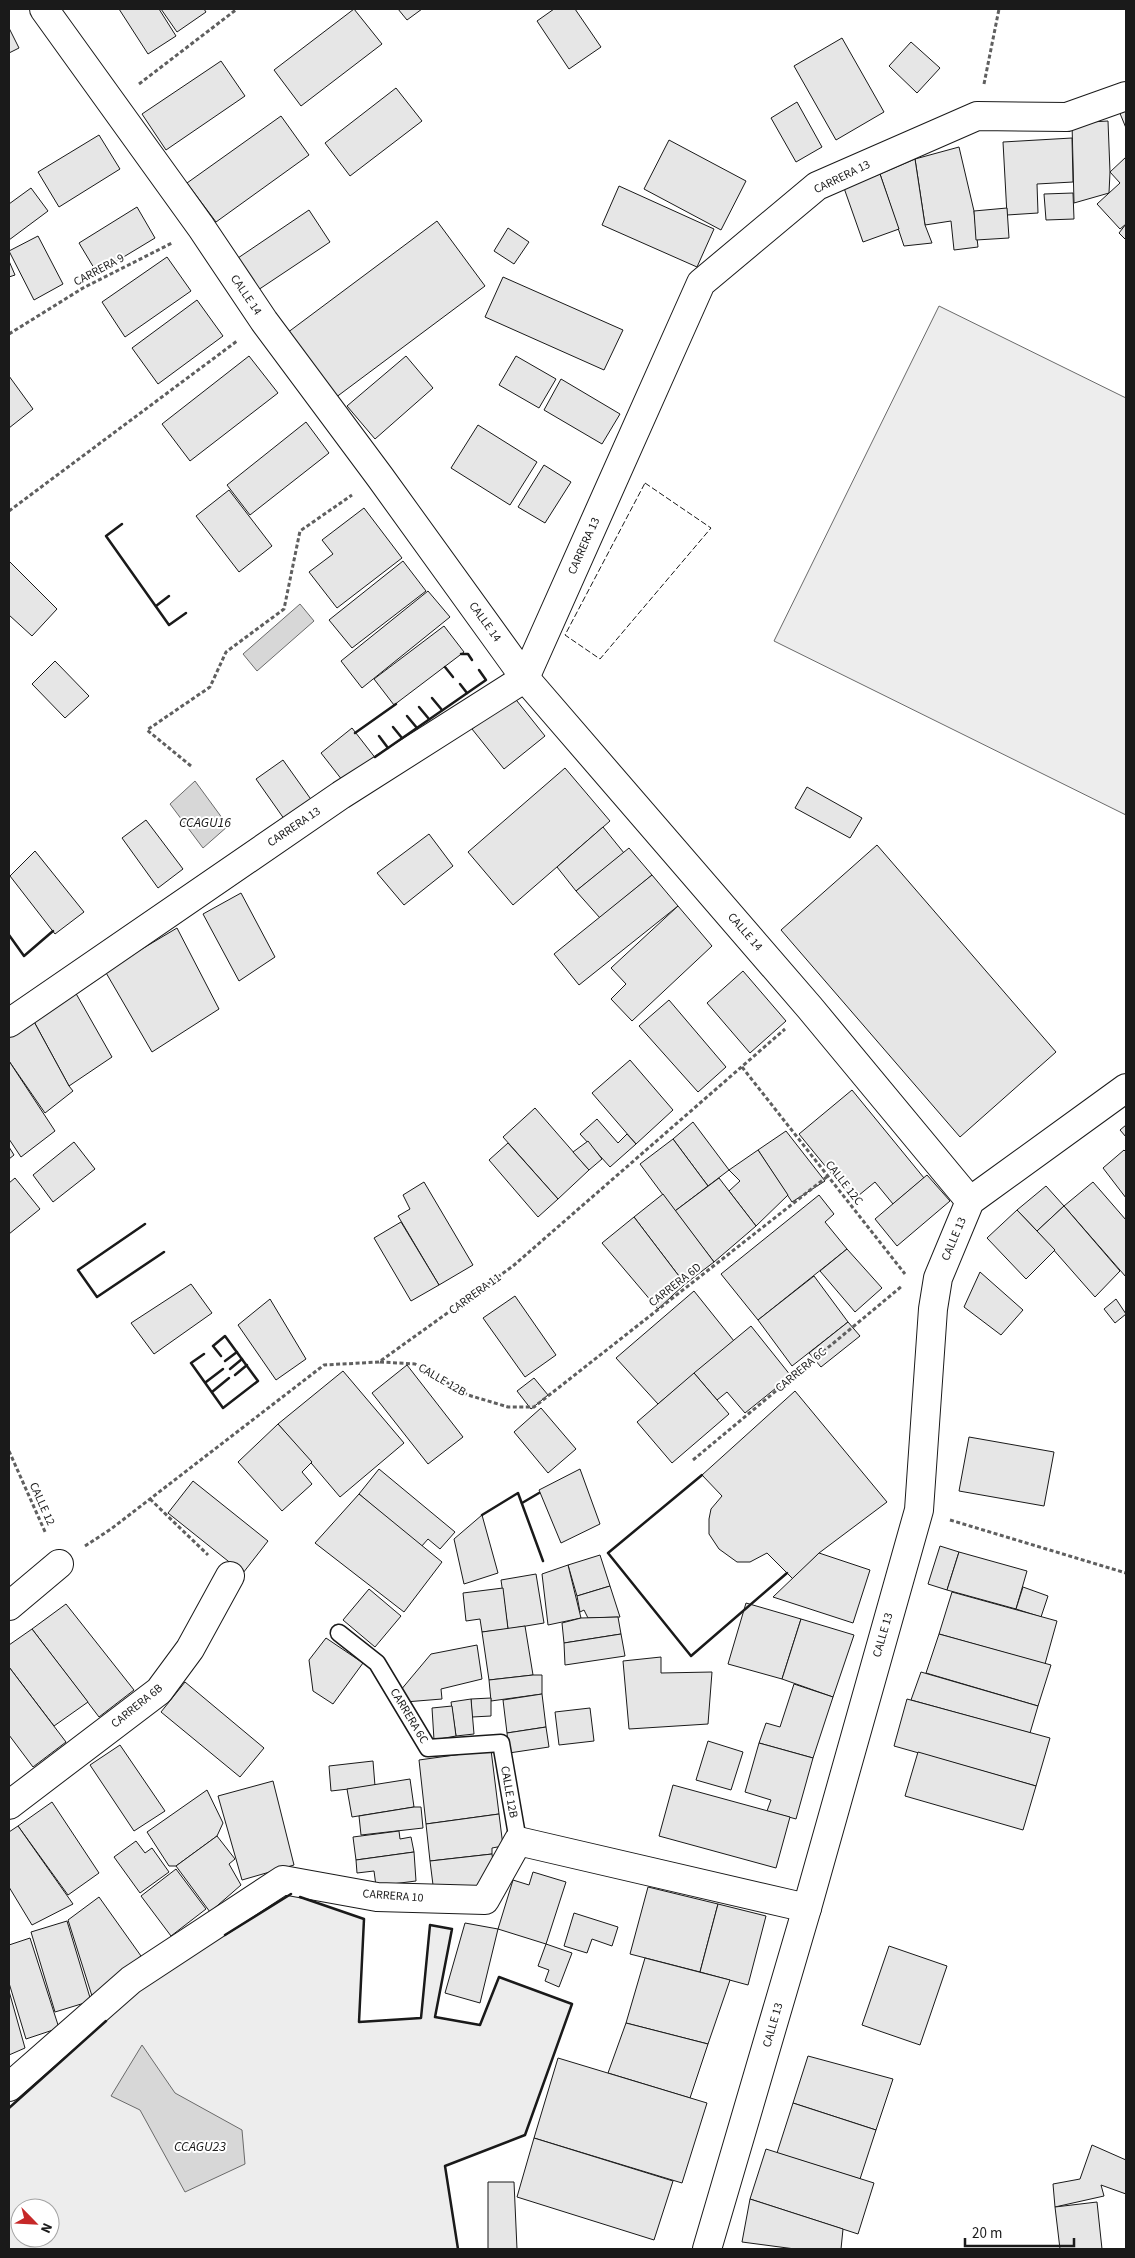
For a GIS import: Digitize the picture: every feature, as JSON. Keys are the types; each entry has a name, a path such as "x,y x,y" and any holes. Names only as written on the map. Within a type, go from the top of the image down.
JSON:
{"street":[{"name":"CALLE 14","path":"44,9 201,227 264,321 526,678 810,1008 970,1201"},
{"name":"CARRERA 13","path":"9,1023 341,795 526,678 701,283 817,186 977,116 1067,117 1126,96"},
{"path":"970,1201 1126,1088"},
{"name":"CALLE 13","path":"707,2249 807,1908 919,1510 933,1309 937,1286 970,1201"},
{"path":"9,1606 59,1564"},
{"name":"CARRERA 6B","path":"9,1805 159,1691 190,1649 230,1576"},
{"path":"518,1841 807,1908"},
{"name":"CARRERA 10","path":"9,2087 131,1980 283,1880 377,1897 484,1900 518,1841"}],"lane":[{"name":"CARRERA 6C","path":"339,1633 377,1663 428,1748 501,1743"},
{"name":"CALLE 12B","path":"501,1743 518,1841"}],"path":[{"path":"112,104 238,9"},
{"path":"977,116 999,9"},
{"name":"CARRERA 9","path":"9,334 83,288 201,227"},
{"path":"9,511 264,321"},
{"path":"191,766 147,730 210,687 226,652 284,609 300,531 380,477"},
{"name":"CARRERA 11","path":"379,1362 513,1266 810,1008"},
{"name":"CALLE 12C","path":"742,1067 910,1280"},
{"name":"CARRERA 6D","path":"534,1407 828,1176"},
{"name":"CARRERA 6C","path":"693,1460 910,1280"},
{"path":"111,1529 324,1365 379,1362"},
{"name":"CALLE 12B","path":"379,1362 415,1364 468,1395 508,1407 534,1407"},
{"name":"CALLE 12","path":"9,1451 59,1564"},
{"path":"150,1499 230,1576"},
{"path":"919,1510 1126,1573"}],"shaded area":[{"path":"939,306 1126,398 1126,815 774,641"},
{"path":"291,1894 364,1919 359,2022 421,2018 430,1925 452,1929 435,2017 480,2025 499,1977 572,2004 525,2135 445,2166 458,2249 9,2249 9,2108 148,1983"}],"water":[{"path":"300,604 314,621 257,671 243,654"},
{"name":"CCAGU16","path":"195,781 228,826 203,848 170,804"},
{"name":"CCAGU23","path":"142,2045 175,2093 242,2130 245,2164 185,2192 140,2110 111,2096"}],"building":[{"path":"119,9 159,9 176,36 148,54"},
{"path":"161,9 204,9 206,12 177,32"},
{"path":"354,9 382,44 301,106 274,70"},
{"path":"398,9 422,9 407,20"},
{"path":"554,9 575,9 601,47 569,69 537,21"},
{"path":"9,28 19,48 9,53"},
{"path":"842,38 884,112 836,140 794,66"},
{"path":"911,42 940,68 917,93 889,66"},
{"path":"221,61 245,96 166,150 142,114"},
{"path":"396,88 422,121 350,176 325,143"},
{"path":"797,102 822,147 796,162 771,118"},
{"path":"1126,108 1126,128 1119,111"},
{"path":"281,116 309,155 216,222 187,183"},
{"path":"1108,121 1109,193 1074,203 1072,123"},
{"path":"99,135 120,169 59,207 38,172"},
{"path":"1072,138 1073,182 1037,184 1038,213 1007,215 1003,142"},
{"path":"669,140 746,181 721,230 644,189"},
{"path":"959,147 974,211 978,247 954,250 951,221 925,225 915,159"},
{"path":"1126,157 1126,224 1120,229 1097,204 1120,183 1110,172"},
{"path":"915,159 925,225 932,243 904,246 880,174"},
{"path":"880,174 899,229 863,242 844,188"},
{"path":"619,186 714,229 697,267 602,225"},
{"path":"31,188 48,211 9,240 9,204"},
{"path":"1073,193 1074,219 1046,220 1044,194"},
{"path":"137,207 155,238 97,273 79,243"},
{"path":"1007,208 1009,238 976,240 974,211"},
{"path":"309,210 330,242 258,290 238,258"},
{"path":"437,221 485,286 335,398 287,333"},
{"path":"1126,224 1126,240 1119,233"},
{"path":"508,228 529,242 514,264 494,251"},
{"path":"38,236 63,284 34,300 9,251"},
{"path":"167,257 191,291 125,337 102,302"},
{"path":"9,261 15,275 9,277"},
{"path":"503,277 623,330 604,370 485,317"},
{"path":"197,300 223,336 158,384 132,348"},
{"path":"249,356 278,393 190,461 162,424"},
{"path":"406,356 433,388 375,439 347,406"},
{"path":"516,356 556,379 539,408 499,385"},
{"path":"9,376 33,409 9,428"},
{"path":"561,379 620,414 602,444 544,410"},
{"path":"306,422 329,453 250,515 227,485"},
{"path":"478,425 537,462 510,505 451,468"},
{"path":"544,465 571,482 545,523 518,507"},
{"path":"229,490 272,546 239,572 196,516"},
{"path":"364,508 402,558 337,608 309,572 333,554 322,540"},
{"path":"9,561 57,609 32,636 9,615"},
{"path":"403,561 426,591 352,648 329,620"},
{"path":"428,591 450,617 362,688 341,661"},
{"path":"444,626 464,652 394,705 374,679"},
{"path":"55,661 89,696 65,718 32,684"},
{"path":"513,696 545,736 504,769 472,729"},
{"path":"352,728 380,764 346,785 321,753"},
{"path":"283,760 315,805 287,823 256,779"},
{"path":"565,768 610,821 513,905 468,852"},
{"path":"807,787 862,818 850,838 795,808"},
{"path":"146,820 183,869 158,888 122,838"},
{"path":"603,827 624,853 576,891 557,867"},
{"path":"429,834 453,866 404,905 377,873"},
{"path":"877,845 1056,1052 960,1137 781,930"},
{"path":"629,848 652,875 600,918 576,891"},
{"path":"35,851 84,912 55,934 10,876"},
{"path":"652,875 678,906 579,985 554,954"},
{"path":"241,893 275,957 239,981 203,914"},
{"path":"678,906 712,946 632,1021 611,999 626,984 611,968"},
{"path":"177,928 219,1009 152,1052 105,971"},
{"path":"743,971 786,1021 750,1053 707,1003"},
{"path":"74,990 112,1057 69,1086 32,1018"},
{"path":"669,1000 726,1067 698,1092 639,1026"},
{"path":"32,1018 73,1091 45,1113 9,1061 9,1034"},
{"path":"630,1060 673,1110 636,1144 592,1093"},
{"path":"9,1061 55,1131 21,1157 9,1139"},
{"path":"852,1090 924,1178 893,1204 875,1182 853,1200 799,1134"},
{"path":"535,1108 589,1170 558,1199 503,1137"},
{"path":"597,1119 618,1143 627,1134 636,1144 610,1167 580,1134"},
{"path":"693,1122 729,1170 708,1186 673,1139"},
{"path":"1126,1125 1126,1137 1120,1130"},
{"path":"786,1131 825,1181 792,1202 758,1150"},
{"path":"673,1139 708,1186 675,1211 640,1164"},
{"path":"588,1141 602,1159 589,1170 573,1152"},
{"path":"74,1142 95,1169 53,1202 33,1175"},
{"path":"508,1143 558,1199 538,1217 489,1160"},
{"path":"9,1147 14,1155 9,1159"},
{"path":"758,1150 788,1195 756,1226 729,1191 740,1181 729,1170"},
{"path":"1124,1150 1126,1152 1126,1198 1103,1168"},
{"path":"927,1175 950,1201 897,1246 875,1219"},
{"path":"15,1178 40,1209 9,1234 9,1183"},
{"path":"719,1178 756,1226 714,1262 675,1211"},
{"path":"424,1182 473,1265 439,1285 398,1216 410,1209 403,1195"},
{"path":"1093,1182 1126,1220 1126,1277 1064,1206"},
{"path":"1046,1186 1064,1206 1037,1231 1017,1210"},
{"path":"663,1194 714,1262 685,1284 634,1217"},
{"path":"819,1195 834,1214 825,1222 847,1249 758,1320 721,1274"},
{"path":"1064,1206 1120,1271 1095,1297 1037,1231"},
{"path":"1017,1210 1055,1250 1026,1279 987,1238"},
{"path":"634,1217 685,1284 658,1309 602,1243"},
{"path":"401,1222 439,1285 411,1301 374,1238"},
{"path":"847,1249 882,1288 855,1312 820,1271"},
{"path":"980,1272 1023,1310 1001,1335 964,1307"},
{"path":"814,1276 848,1322 792,1366 758,1320"},
{"path":"191,1284 212,1313 154,1354 131,1323"},
{"path":"694,1291 734,1341 658,1404 616,1358"},
{"path":"515,1296 556,1355 525,1377 483,1318"},
{"path":"270,1299 306,1359 276,1380 238,1325"},
{"path":"1116,1299 1126,1314 1115,1323 1104,1309"},
{"path":"848,1322 860,1336 821,1367 809,1353"},
{"path":"751,1326 791,1376 745,1413 727,1392 717,1400 694,1373"},
{"path":"407,1365 463,1437 428,1464 372,1393"},
{"path":"343,1371 404,1443 340,1497 278,1424"},
{"path":"694,1373 729,1414 672,1463 637,1422"},
{"path":"534,1378 548,1395 531,1409 517,1391"},
{"path":"795,1391 887,1502 819,1553 793,1579 767,1553 750,1562 737,1562 719,1549 709,1534 709,1519 711,1509 722,1496 702,1475"},
{"path":"541,1408 576,1449 548,1473 514,1432"},
{"path":"278,1424 312,1462 302,1472 312,1484 282,1511 238,1462"},
{"path":"969,1437 1054,1452 1044,1506 959,1491"},
{"path":"379,1469 455,1532 440,1549 428,1539 421,1547 359,1494"},
{"path":"580,1469 600,1524 561,1543 539,1490"},
{"path":"193,1481 268,1541 243,1573 168,1513"},
{"path":"359,1494 442,1562 404,1612 315,1543"},
{"path":"482,1515 498,1573 464,1584 454,1539"},
{"path":"940,1546 959,1552 947,1590 928,1584"},
{"path":"959,1552 1027,1571 1016,1609 947,1590"},
{"path":"819,1553 870,1570 853,1623 773,1597"},
{"path":"600,1555 610,1586 577,1596 568,1565"},
{"path":"568,1565 581,1618 548,1625 542,1574"},
{"path":"536,1574 544,1623 508,1629 501,1580"},
{"path":"610,1586 620,1617 588,1618 584,1610 580,1612 577,1596"},
{"path":"1023,1587 1048,1596 1041,1617 1016,1609"},
{"path":"503,1588 508,1629 482,1632 480,1619 466,1621 463,1593"},
{"path":"369,1589 401,1616 375,1647 343,1620"},
{"path":"952,1592 1057,1621 1045,1664 939,1634"},
{"path":"746,1603 801,1619 782,1679 728,1664"},
{"path":"66,1604 134,1690 99,1717 32,1629"},
{"path":"618,1617 621,1634 564,1643 562,1623 581,1618"},
{"path":"801,1619 854,1635 833,1697 782,1679"},
{"path":"525,1626 533,1675 489,1680 482,1632"},
{"path":"32,1629 88,1702 54,1726 9,1667 9,1645"},
{"path":"621,1634 625,1656 565,1665 564,1643"},
{"path":"939,1634 1051,1665 1038,1706 926,1673"},
{"path":"326,1638 363,1663 333,1704 313,1691 309,1660"},
{"path":"477,1645 482,1679 441,1689 442,1699 405,1702 400,1691 431,1654"},
{"path":"661,1657 661,1673 712,1672 708,1724 629,1729 623,1661"},
{"path":"9,1667 66,1742 33,1767 9,1735"},
{"path":"921,1672 1038,1706 1030,1733 911,1700"},
{"path":"542,1675 542,1694 491,1701 489,1680"},
{"path":"185,1682 264,1748 240,1777 161,1712"},
{"path":"794,1684 833,1697 813,1758 759,1743 766,1723 780,1727"},
{"path":"542,1694 546,1727 507,1733 503,1700"},
{"path":"491,1698 491,1716 472,1717 471,1699"},
{"path":"471,1699 474,1734 456,1736 451,1702"},
{"path":"907,1699 1050,1738 1036,1786 894,1746"},
{"path":"452,1706 456,1736 434,1740 432,1708"},
{"path":"590,1708 594,1741 559,1745 555,1712"},
{"path":"546,1727 549,1747 509,1753 507,1733"},
{"path":"708,1741 743,1752 731,1790 696,1780"},
{"path":"759,1743 813,1758 796,1819 767,1811 771,1800 745,1792"},
{"path":"120,1745 165,1811 134,1831 90,1765"},
{"path":"491,1750 499,1814 426,1824 419,1760"},
{"path":"918,1752 1036,1786 1023,1830 905,1796"},
{"path":"373,1761 375,1786 331,1791 329,1766"},
{"path":"410,1779 414,1807 352,1817 347,1789"},
{"path":"273,1781 294,1865 242,1880 218,1796"},
{"path":"673,1785 790,1817 776,1868 659,1836"},
{"path":"207,1790 223,1823 217,1836 176,1866 169,1866 147,1832"},
{"path":"52,1802 99,1873 68,1895 18,1826"},
{"path":"421,1807 423,1828 361,1835 359,1816"},
{"path":"499,1814 503,1846 492,1848 492,1854 430,1861 426,1824"},
{"path":"18,1826 73,1904 32,1925 9,1887 9,1832"},
{"path":"399,1831 400,1839 411,1837 414,1852 356,1860 353,1837"},
{"path":"217,1836 235,1859 229,1864 241,1885 210,1912 176,1866"},
{"path":"136,1841 145,1853 152,1848 169,1872 140,1893 114,1857"},
{"path":"414,1852 416,1881 376,1886 374,1871 357,1873 356,1860"},
{"path":"492,1854 496,1884 434,1893 430,1861"},
{"path":"176,1869 206,1909 171,1936 141,1896"},
{"path":"533,1872 566,1882 546,1944 498,1929 513,1880 529,1885"},
{"path":"648,1887 718,1904 700,1972 630,1954"},
{"path":"99,1897 141,1956 92,1996 68,1920"},
{"path":"718,1904 766,1916 748,1985 700,1972"},
{"path":"574,1913 618,1927 612,1946 592,1939 587,1953 564,1946"},
{"path":"67,1921 91,2001 55,2012 31,1932"},
{"path":"465,1923 498,1929 480,2003 445,1993"},
{"path":"30,1938 59,2028 26,2039 9,1983 9,1945"},
{"path":"546,1944 572,1953 559,1987 545,1981 549,1970 538,1966"},
{"path":"889,1946 947,1966 920,2045 862,2025"},
{"path":"645,1958 730,1980 708,2044 626,2023"},
{"path":"9,1991 25,2048 9,2055"},
{"path":"626,2023 708,2044 690,2098 608,2073"},
{"path":"808,2056 893,2079 876,2130 793,2103"},
{"path":"558,2058 707,2103 682,2183 534,2138"},
{"path":"793,2103 876,2130 860,2179 777,2153"},
{"path":"534,2138 673,2181 654,2240 517,2197"},
{"path":"1092,2145 1126,2160 1126,2194 1101,2185 1104,2196 1055,2207 1053,2184 1080,2179"},
{"path":"766,2149 874,2183 858,2234 750,2199"},
{"path":"488,2182 514,2182 517,2249 488,2249"},
{"path":"750,2199 843,2229 841,2249 795,2249 742,2242"},
{"path":"1097,2202 1102,2249 1060,2249 1055,2207"}],"fence":[{"path":"645,483 711,528 600,659 565,635 645,483"}],"wall":[{"path":"122,524 106,536 169,625 186,613"},
{"path":"156,606 169,596"},
{"path":"461,654 468,654 472,660"},
{"path":"445,667 453,677"},
{"path":"375,757 486,680 479,670"},
{"path":"460,684 467,693"},
{"path":"432,698 442,710"},
{"path":"355,733 396,704"},
{"path":"419,707 429,719"},
{"path":"407,716 417,728"},
{"path":"393,727 402,738"},
{"path":"379,736 388,748"},
{"path":"9,935 24,956 53,931"},
{"path":"145,1224 78,1270 97,1297 164,1252"},
{"path":"204,1354 191,1363 223,1408 258,1381 225,1336 213,1346 221,1356"},
{"path":"225,1361 237,1352"},
{"path":"230,1369 242,1359"},
{"path":"235,1375 247,1365"},
{"path":"206,1382 223,1369"},
{"path":"212,1392 229,1378"},
{"path":"702,1475 608,1553 691,1656 787,1573"},
{"path":"482,1515 518,1493 543,1561"},
{"path":"522,1503 539,1493"},
{"path":"225,1935 291,1894"},
{"path":"300,1897 364,1919 359,2022 421,2018 430,1925 452,1929 435,2017 480,2025 499,1977 572,2004 525,2135 445,2166 458,2249"},
{"path":"9,2108 106,2021"}]}
